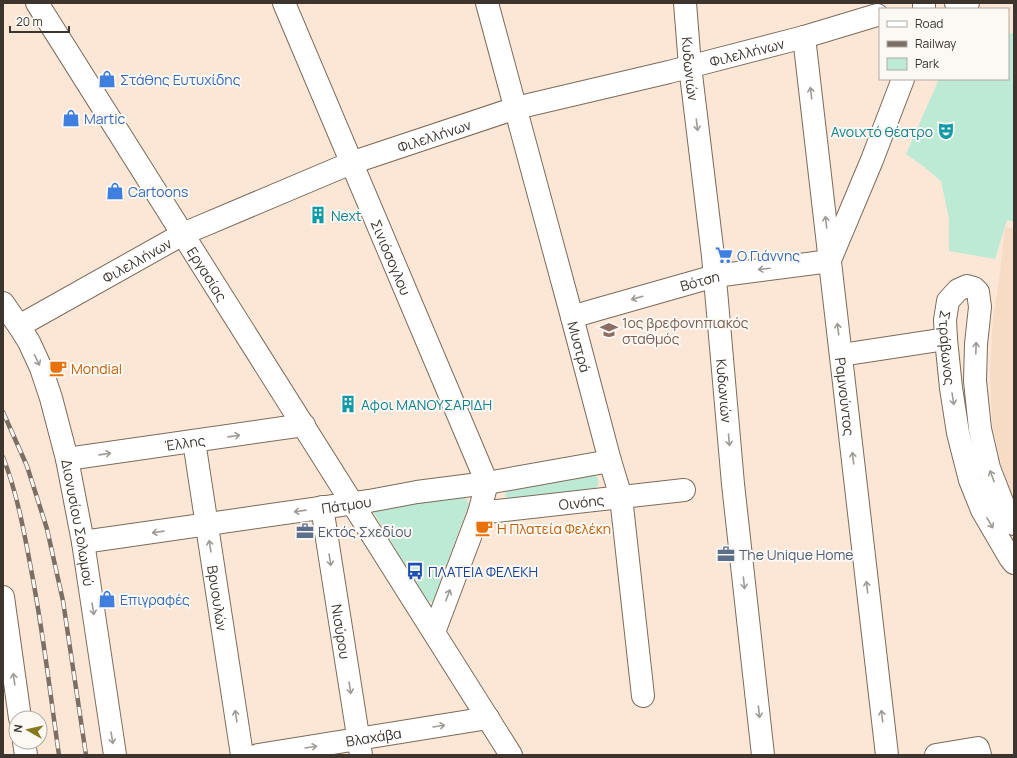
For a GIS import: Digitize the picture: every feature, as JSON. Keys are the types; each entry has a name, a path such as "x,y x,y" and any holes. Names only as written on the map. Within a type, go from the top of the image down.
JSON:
{"street":[{"name":"Εργασίας","path":"37,3 491,721 511,755"},
{"name":"Σινιόσογλου","path":"284,3 487,483"},
{"name":"Μυστρά","path":"487,3 620,497 643,696"},
{"name":"Κυδωνιών","path":"685,3 690,66 715,276 733,484 763,755"},
{"path":"956,3 968,3"},
{"name":"Φιλελλήνων","path":"19,326 183,234 352,162 516,108 804,37 877,15"},
{"name":"Ραμνούντος","path":"804,37 887,755"},
{"path":"830,261 872,160 903,80"},
{"name":"Βότση","path":"572,317 715,276 830,261"},
{"name":"Στράβωνος","path":"1014,524 1003,504 989,468 980,429 975,381 976,344 980,307 978,292 974,288 967,286 958,290 948,301 945,320 951,388 958,433 970,480 982,510 1014,563"},
{"name":"Διονυσίου Σολωμού","path":"3,303 29,342 41,368 51,398 67,460 82,542 115,755"},
{"path":"841,355 946,339"},
{"name":"Έλλης","path":"67,460 304,425"},
{"name":"Βρυουλών","path":"194,441 242,755"},
{"name":"Πάτμου","path":"82,542 487,483 610,461"},
{"path":"434,632 479,513 487,483"},
{"name":"Οινόης","path":"479,513 684,490"},
{"name":"Νισύρου","path":"322,508 359,747"},
{"path":"3,597 19,710"},
{"path":"491,721 497,755"},
{"name":"Βλαχάβα","path":"258,755 359,747 491,721"},
{"path":"936,755 979,752"}],"shaded area":[{"path":"1005,227 1014,229 1014,503 1001,463 992,424 990,370 993,317"}],"green space":[{"path":"1014,33 1014,222 1007,220 995,259 949,251 949,219 941,181 906,154 939,80 1009,80 1009,34"},
{"path":"595,474 598,479 598,485 596,488 509,499 505,496 508,488"},
{"path":"464,496 469,504 433,601 428,603 374,513 375,509"}],"railway":[{"path":"3,412 27,466 47,529 63,601 86,755"},
{"path":"3,457 23,526 43,638 59,755"}],"place":[{"name":"Στάθης Ευτυχίδης","path":"107,79"},
{"name":"Martic","path":"71,118"},
{"name":"Ανοιχτό θέατρο","path":"946,131"},
{"name":"Cartoons","path":"115,191"},
{"name":"Next","path":"318,215"},
{"name":"Ο Γιάννης","path":"724,255"},
{"name":"1ος βρεφονηπιακός σταθμός","path":"609,330"},
{"name":"Mondial","path":"58,368"},
{"name":"Αφοι ΜΑΝΟΥΣΑΡΙΔΗ","path":"348,404"},
{"name":"Η Πλατεία Φελέκη","path":"484,528"},
{"name":"Εκτός Σχεδίου","path":"305,531"},
{"name":"The Unique Home","path":"726,554"},
{"name":"ΠΛΑΤΕΙΑ ΦΕΛΕΚΗ","path":"415,571"},
{"name":"Επιγραφές","path":"107,599"}]}
